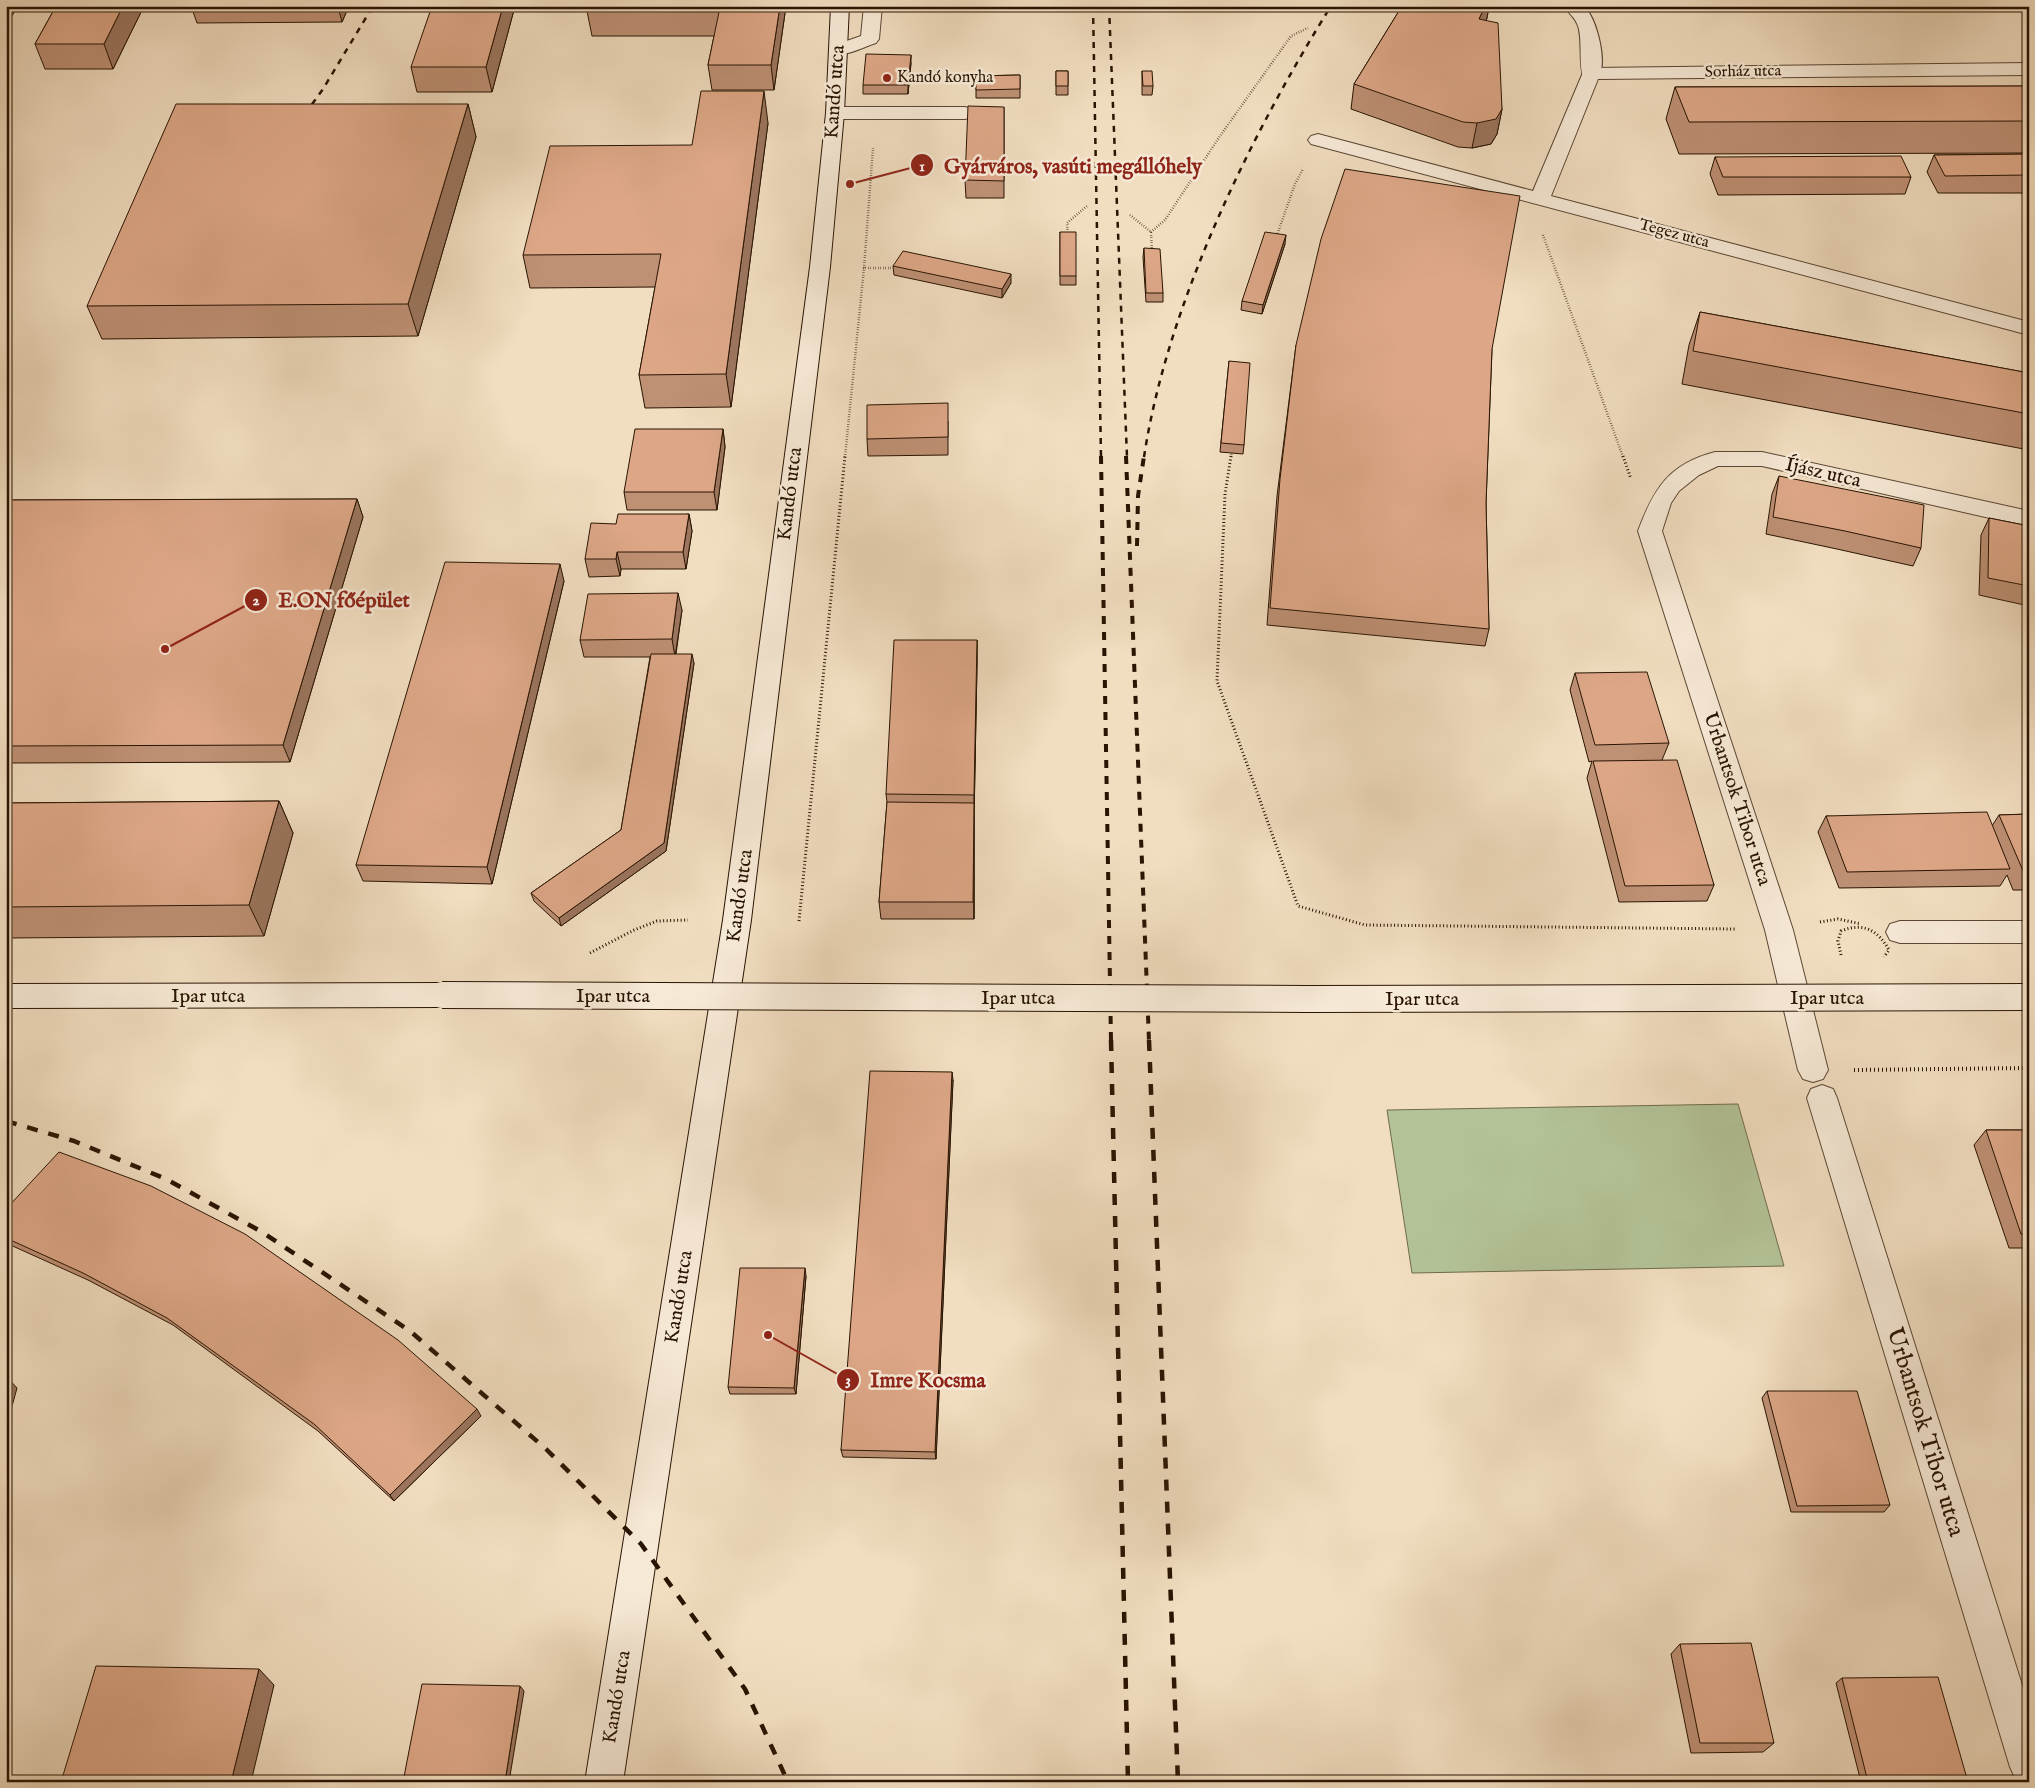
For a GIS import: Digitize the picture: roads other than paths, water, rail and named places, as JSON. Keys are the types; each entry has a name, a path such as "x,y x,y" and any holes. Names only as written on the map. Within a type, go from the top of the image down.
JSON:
{"street":[{"name":"Kandó utca","path":"604,1782 737,920 820,267 834,113 840,6"},
{"path":"838,50 870,39 873,6"},
{"path":"1540,198 1591,74 1591,35 1579,10 1573,6"},
{"name":"Sorház utca","path":"1591,74 2029,69"},
{"path":"834,113 965,113"},
{"name":"Tegez utca","path":"1318,140 2029,329"},
{"name":"Íjász utca","path":"1650,531 1660,503 1670,486 1691,470 1715,460 1762,459 2029,519"},
{"name":"Urbantsok Tibor utca","path":"1650,531 1779,930 1817,1084 2029,1767"},
{"path":"1900,932 2029,932"},
{"name":"Ipar utca","path":"6,996 1297,999 2029,997"}],"railway":[{"path":"305,114 323,89 373,6"},
{"path":"1093,6 1101,457"},
{"path":"1109,6 1127,457"},
{"path":"1144,457 1155,399 1172,341 1192,282 1216,223 1242,166 1271,110 1331,6"},
{"path":"1101,456 1111,1041"},
{"path":"1126,456 1149,1041"},
{"path":"1137,546 1138,496 1144,456"},
{"path":"1111,1040 1128,1782"},
{"path":"1149,1040 1178,1782"},
{"path":"6,1121 74,1141 166,1179 262,1232 410,1331 546,1449 641,1544 745,1689 788,1782"}],"place":[{"name":"Kandó konyha","path":"887,78"},
{"name":"Gyárváros, vasúti megállóhely","path":"850,184"},
{"name":"E.ON főépület","path":"165,649"},
{"name":"Imre Kocsma","path":"768,1335"}]}
